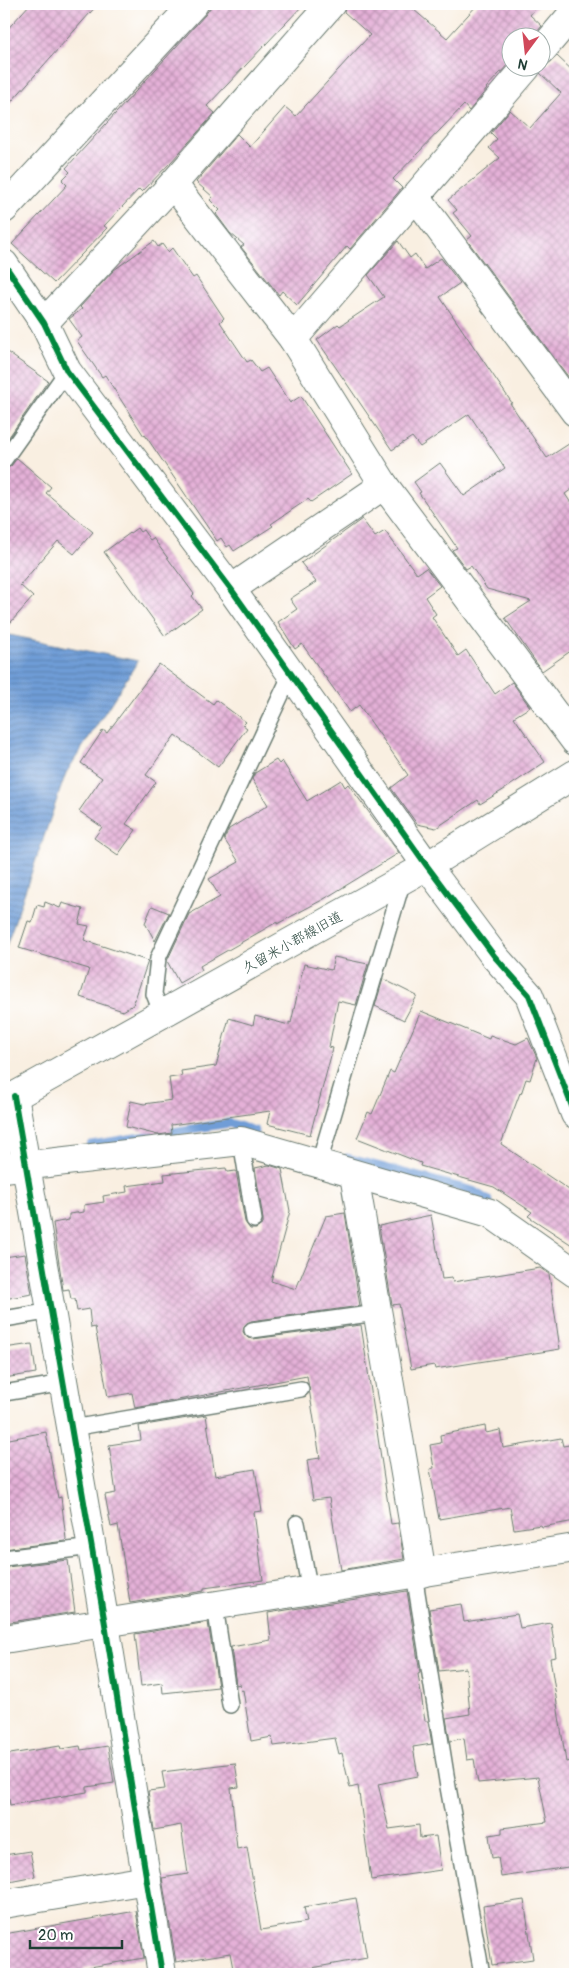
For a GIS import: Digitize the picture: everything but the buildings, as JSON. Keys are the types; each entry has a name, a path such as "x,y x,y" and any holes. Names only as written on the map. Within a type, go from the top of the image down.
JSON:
{"street":[{"path":"4,209 194,4"},
{"path":"44,323 173,184 331,4"},
{"path":"571,4 575,8"},
{"path":"552,38 575,11"},
{"path":"293,339 517,78"},
{"path":"173,184 293,339 384,485 575,741"},
{"path":"416,197 575,412"},
{"path":"4,264 44,323 67,371 292,674 427,866 495,957 529,995 575,1114"},
{"path":"230,589 384,485"},
{"name":"久留米小郡線旧道","path":"9,1099 403,880 575,774"},
{"path":"9,1099 15,1167 52,1311 106,1624 162,1974"},
{"path":"15,1167 240,1141 490,1213 575,1273"},
{"path":"354,1175 418,1574"},
{"path":"4,1639 575,1548"},
{"path":"4,1904 147,1880"}],"lane":[{"path":"4,460 67,371"},
{"path":"162,1014 154,994 158,958 292,674"},
{"path":"319,1163 403,880"},
{"path":"240,1141 254,1220"},
{"path":"4,1320 52,1311"},
{"path":"252,1330 377,1313"},
{"path":"4,1393 64,1384"},
{"path":"72,1428 301,1389"},
{"path":"297,1523 310,1591"},
{"path":"4,1558 92,1547"},
{"path":"418,1574 448,1787 482,1974"},
{"path":"215,1606 230,1705"}],"water":[{"path":"4,634 138,661 66,773 4,952"}],"waterway":[{"path":"91,1145 229,1123 255,1131"},
{"path":"4,1151 21,1151"},
{"path":"347,1158 473,1191 489,1201"}],"cycle path":[{"path":"4,264 44,323 67,371 231,589 427,866 495,957 529,995 575,1114"},
{"path":"14,1096 105,1624 162,1974"}]}
